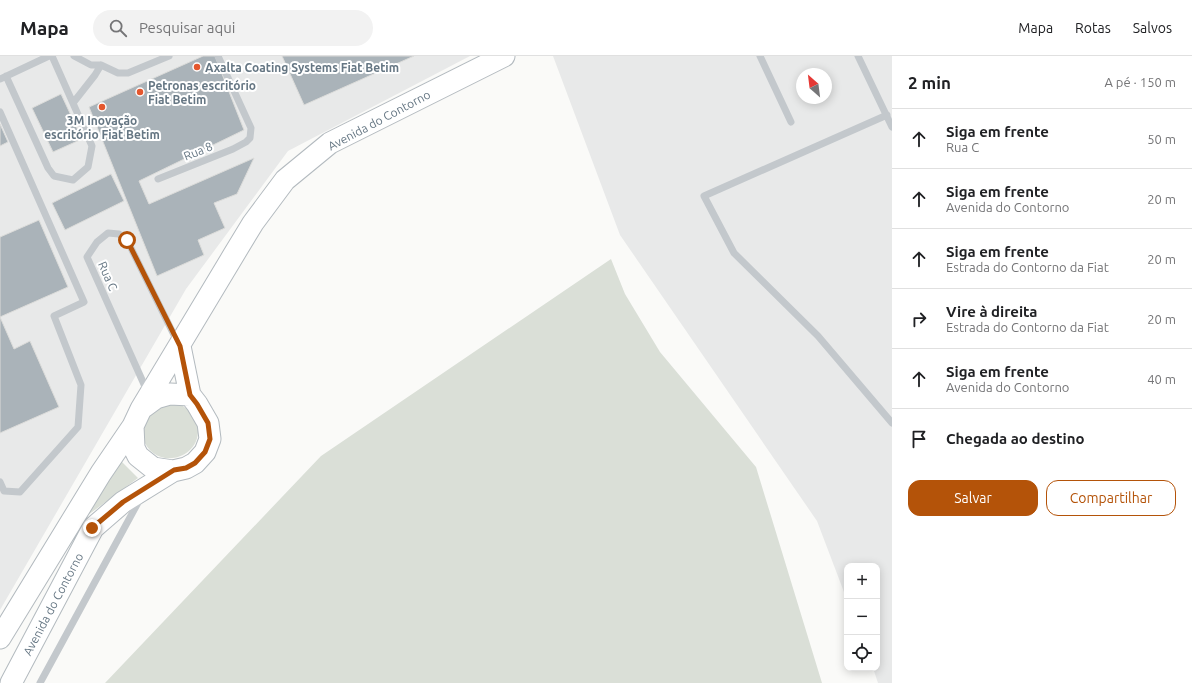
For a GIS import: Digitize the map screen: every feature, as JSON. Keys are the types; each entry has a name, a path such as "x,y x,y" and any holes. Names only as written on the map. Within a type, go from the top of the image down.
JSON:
{"street":[{"name":"Avenida do Contorno","path":"0,638 141,410 253,223 285,180 330,143 504,56"},
{"path":"180,346 190,395 208,423 210,439 205,452 195,463 186,468 174,470 153,468 138,456 134,448 141,410 156,398 170,394 190,395"},
{"name":"Avenida do Contorno","path":"11,683 92,528 123,502 174,470"}],"lane":[{"path":"49,56 3,78 48,168 54,176 72,180 88,167 92,146 52,56"},
{"path":"74,56 91,65 101,65 118,73 128,73 169,56"},
{"name":"Rua 8","path":"158,179 233,149 250,138 251,128 218,56"},
{"path":"760,56 791,122"},
{"path":"858,56 892,127"},
{"path":"73,103 95,76 101,65"},
{"path":"0,112 84,302 54,316 81,385 78,427 20,492 4,491 0,482"},
{"path":"887,115 704,196 734,253 818,336 890,416 892,423"},
{"name":"Rua C","path":"141,410 87,257 97,242 108,233 119,234 127,240 180,346"},
{"path":"40,683 146,488"}],"shaded area":[{"path":"0,56 470,56 288,151 186,289 0,610"},
{"path":"553,56 892,56 892,683 878,683 874,671 880,671 880,563 844,563 844,592 817,521 620,235"},
{"path":"611,259 625,294 660,352 756,467 822,683 105,683 321,456"},
{"path":"177,403 185,407 193,415 198,427 197,439 192,448 185,454 175,458 166,458 156,455 148,448 143,437 142,426 150,410"},
{"path":"117,457 138,478 88,515"}],"building":[{"path":"203,56 215,56 244,130 139,181 149,204 254,158 237,194 214,203 225,228 198,240 204,255 157,276 89,107"},
{"path":"282,56 414,56 304,105"},
{"path":"61,94 82,139 53,152 32,108"},
{"path":"0,124 8,142 0,146"},
{"path":"111,174 124,201 65,230 52,203"},
{"path":"39,220 68,287 0,317 0,237"},
{"path":"0,317 14,349 30,341 59,407 0,433"}],"place":[{"name":"Axalta Coating Systems Fiat Betim","path":"197,67"},
{"name":"Petronas escritório Fiat Betim","path":"140,92"},
{"name":"3M Inovação escritório Fiat Betim","path":"102,107"}],"route":[{"path":"92,528 123,502 174,470 186,468 195,463 205,452 210,439 208,423 190,395 180,346 127,240"}]}
